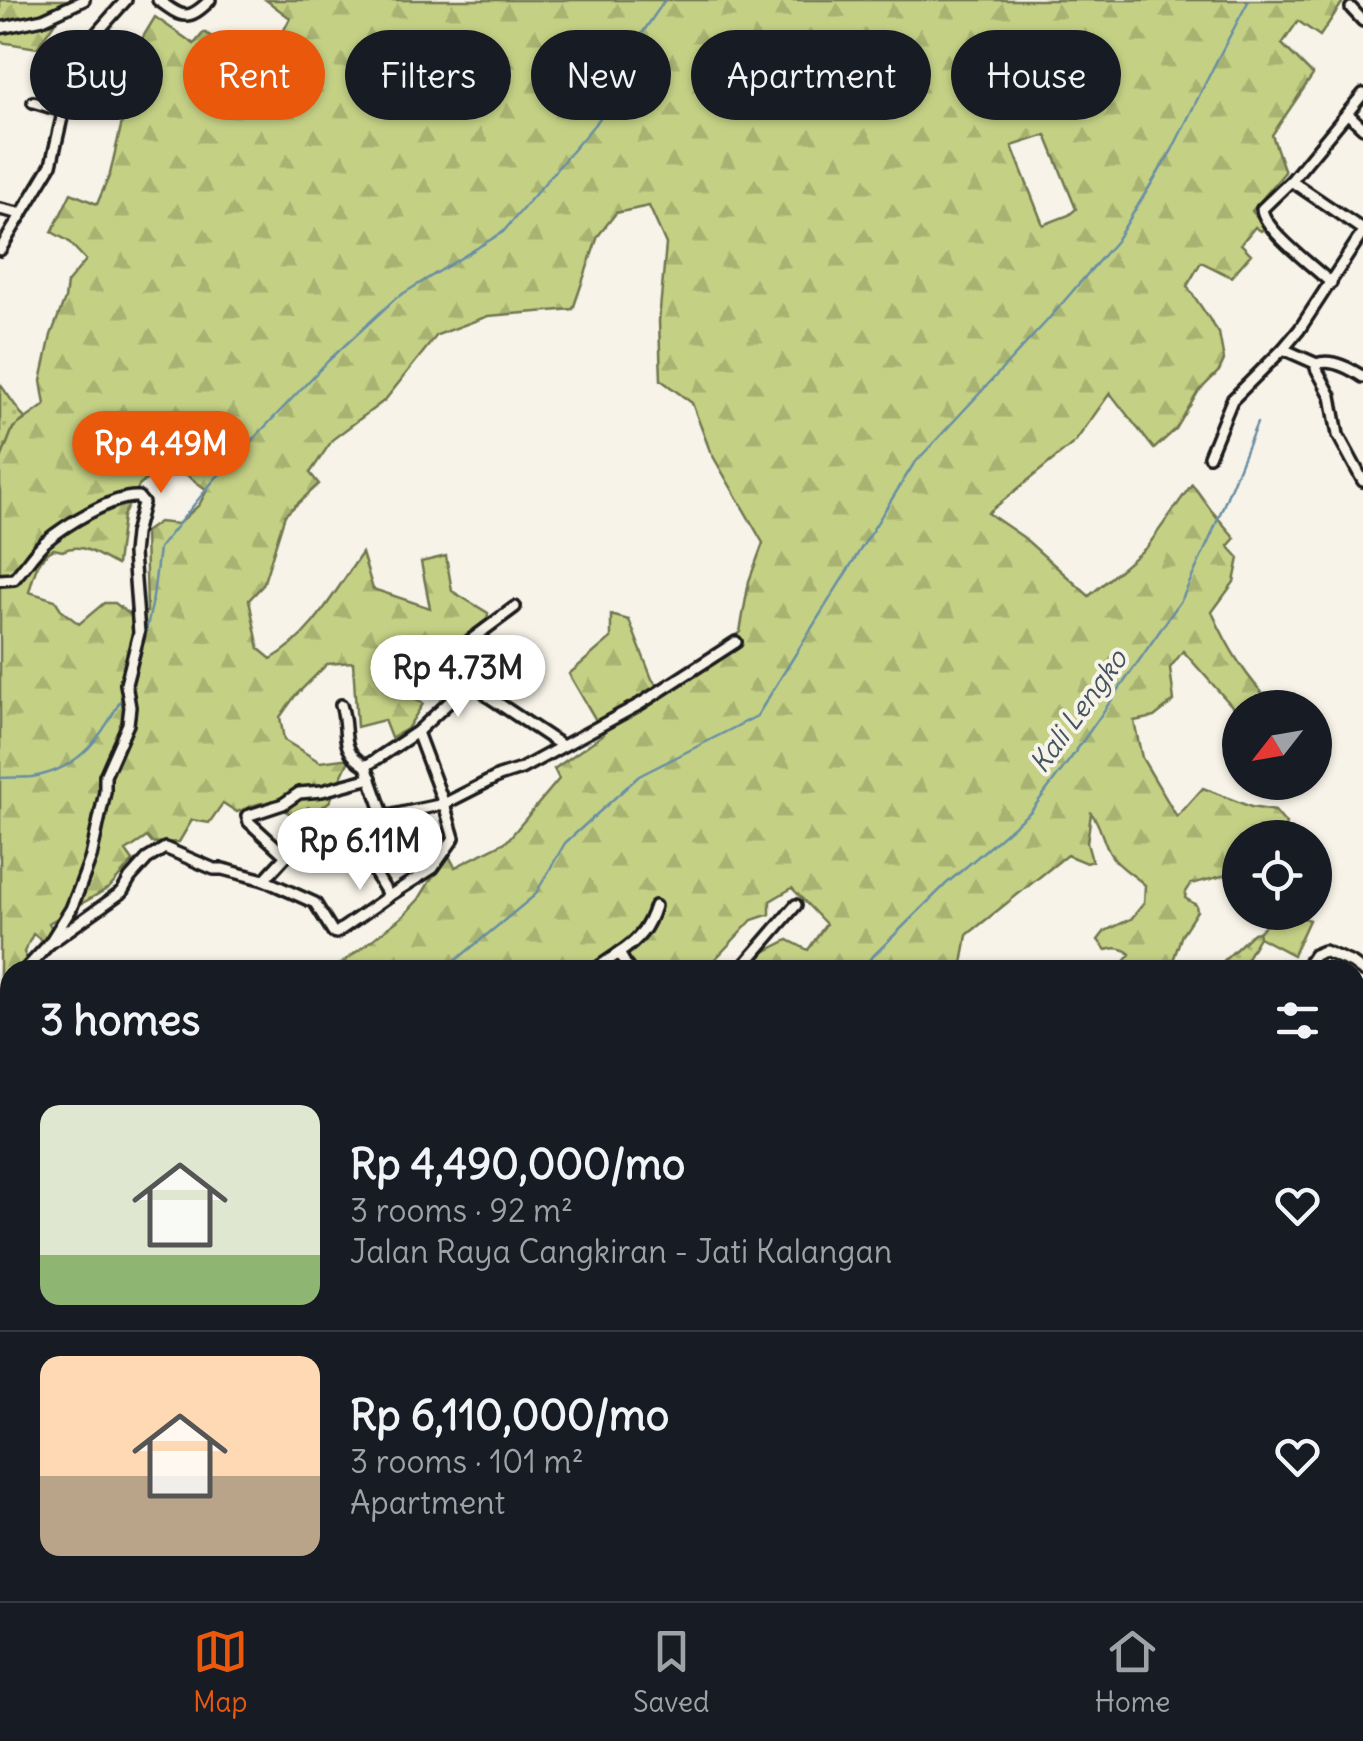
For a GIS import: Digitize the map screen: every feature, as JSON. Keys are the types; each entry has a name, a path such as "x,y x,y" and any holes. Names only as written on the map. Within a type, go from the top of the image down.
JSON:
{"street":[{"path":"0,28 44,19 84,0"},
{"path":"101,30 126,0"},
{"path":"158,0 184,16 195,13 210,0"},
{"path":"1350,8 1363,21"},
{"path":"1330,282 1279,235 1262,215 1262,209 1291,181 1363,94"},
{"path":"1348,113 1363,128"},
{"path":"0,250 51,165 62,120"},
{"path":"1209,456 1232,400 1283,349 1363,231 1291,181"},
{"path":"0,209 22,214"},
{"path":"1283,349 1318,364 1324,361 1342,366 1363,377"},
{"path":"1318,364 1316,368 1331,396 1338,435 1363,481"},
{"path":"0,580 14,579 60,531 124,497 141,499 133,554 139,632 128,688 128,724 105,776 91,857 70,909 50,944"},
{"path":"516,607 468,642 464,660 473,680 489,697 562,745"},
{"path":"264,880 286,856 311,838 444,804 521,769 640,704 736,642"},
{"path":"366,766 417,732 473,680"},
{"path":"341,705 348,750 366,766 384,817"},
{"path":"34,960 122,892 147,859 165,848 214,869 264,880 316,903 334,933 431,870 452,842 454,836 444,804 417,732"},
{"path":"286,856 247,816 284,804 301,793 371,778"},
{"path":"346,826 389,896"},
{"path":"749,960 796,905"},
{"path":"608,960 643,934 656,906"},
{"path":"619,952 623,960"},
{"path":"1311,960 1324,952 1344,960"}],"green space":[{"path":"0,0 72,0 49,30 30,30 30,47 0,42"},
{"path":"266,0 1344,0 1320,36 1298,21 1282,44 1313,75 1272,135 1285,172 1252,211 1266,227 1261,231 1255,227 1241,244 1251,254 1231,277 1201,262 1187,286 1219,333 1224,360 1219,371 1198,392 1176,429 1154,449 1110,393 1075,442 988,513 1023,537 1089,596 1147,547 1192,484 1235,538 1228,546 1239,558 1234,582 1212,612 1260,690 1222,690 1222,695 1183,651 1170,668 1174,701 1154,717 1134,721 1142,758 1177,817 1203,788 1222,796 1222,800 1275,811 1283,820 1222,820 1222,876 1191,884 1186,892 1185,898 1196,905 1197,911 1182,934 1173,960 1125,960 1130,954 1125,950 1106,950 1098,940 1105,931 1131,919 1144,903 1145,885 1113,858 1091,813 1087,843 1092,861 1086,863 1067,855 967,935 963,960 758,960 764,952 788,940 808,950 826,924 792,888 770,901 770,914 752,920 714,960 346,960 419,899 436,871 430,845 440,839 455,867 507,841 559,779 554,769 604,734 569,674 611,638 611,615 629,620 652,679 661,691 740,632 749,581 763,543 710,451 692,403 661,380 659,321 666,244 649,206 616,213 598,236 573,309 488,316 437,335 385,400 333,439 310,473 319,484 285,515 263,585 249,600 259,649 271,659 311,625 362,553 373,589 430,608 421,562 446,556 452,591 488,613 486,633 468,650 468,678 423,677 405,646 383,653 396,684 423,704 407,729 391,738 384,720 357,727 353,662 327,664 280,717 284,740 320,762 350,758 330,801 316,812 308,807 297,818 268,803 237,812 223,803 209,823 192,820 179,842 152,843 147,837 126,851 133,861 110,887 49,923 53,931 43,941 33,934 24,952 27,960 0,960 0,461 13,428 45,405 41,381 51,335 67,283 86,260 68,241 52,232 71,193 97,204 110,174 122,120 163,120 163,30 147,30 155,17 183,36 183,120 325,120 325,30 284,30 290,18","holes":["1046,135 1076,209 1043,225 1012,146","168,461 207,490 199,505 178,524 159,522 145,532 147,612 129,614 115,603 104,603 79,624 55,600 29,592 40,562 54,549 84,549 117,565 123,516 139,486"]},
{"path":"0,384 25,419 13,428 0,461"},
{"path":"1304,930 1293,955 1259,937 1258,932"},
{"path":"1258,932 1259,937 1247,958 1250,960 1225,960"}],"waterway":[{"path":"130,683 152,605 159,548 214,480 328,361 396,298 503,232 600,118 641,35 665,0"},
{"path":"456,960 535,895 565,843 639,776 757,716 913,465 1116,241 1172,150 1249,0"},
{"name":"Kali Lengko","path":"869,960 946,884 1031,811 1071,758 1182,599 1257,423"},
{"path":"0,778 49,773 77,758 98,736 124,694"}]}
